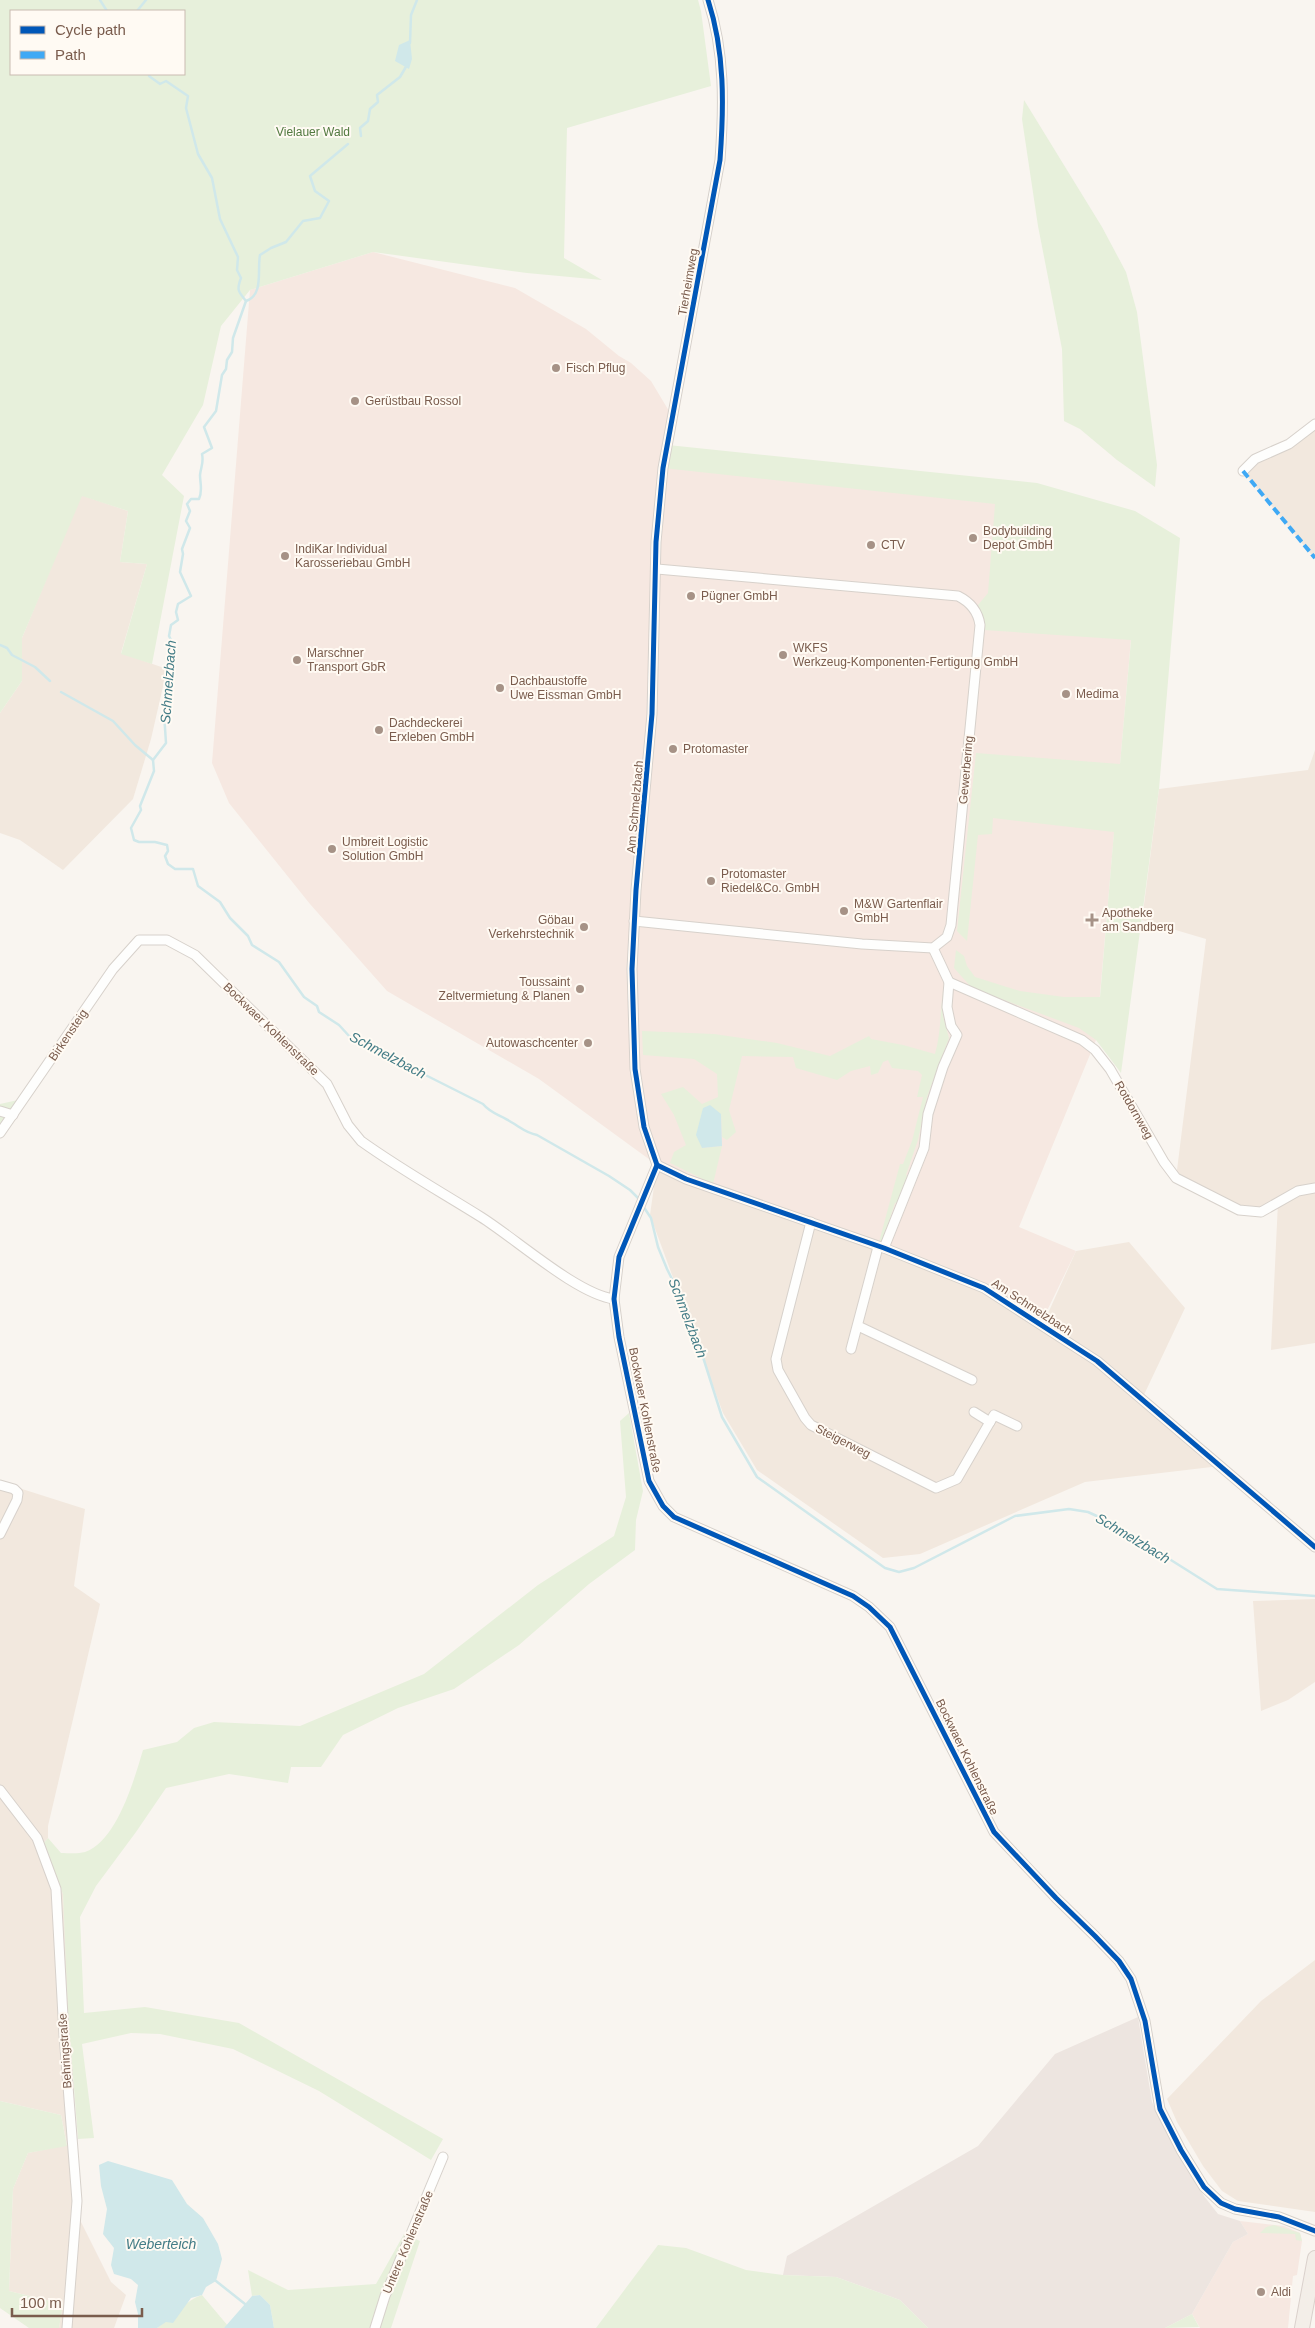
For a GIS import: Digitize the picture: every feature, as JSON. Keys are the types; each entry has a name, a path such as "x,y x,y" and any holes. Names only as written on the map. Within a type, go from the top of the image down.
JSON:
{"main road":[{"path":"1302,2328 1315,2258"}],"street":[{"name":"Tierheimweg","path":"657,569 656,542 663,468 720,160 723,119 721,51 708,0"},
{"path":"1243,471 1256,459 1290,444 1315,424"},
{"name":"Am Schmelzbach","path":"657,569 652,714 634,921 632,969 635,1069 644,1127 657,1165 686,1179 881,1247 984,1288 1097,1360 1315,1547"},
{"name":"Gewerbering","path":"657,569 958,596 974,608 979,617 980,625 951,925 947,938 933,948"},
{"path":"634,921 862,944 933,948 949,982 947,1007 951,1026 957,1035 943,1068 928,1114 924,1148 881,1247 851,1349"},
{"name":"Birkensteig","path":"0,1134 112,969 140,940"},
{"name":"Bockwaer Kohlenstraße","path":"140,940 167,940 195,955 327,1084 348,1125 361,1141 483,1218 575,1283 600,1297 614,1299 649,1481 663,1506 674,1517 853,1596 869,1606 890,1627 994,1832 1056,1898 1095,1936 1131,1979 1145,2021 1160,2109 1181,2150 1204,2187 1221,2203 1235,2209 1279,2217 1315,2231"},
{"name":"Rotdornweg","path":"949,982 1082,1040 1095,1050 1110,1069 1164,1162 1176,1178 1181,1181 1239,1210 1261,1212 1298,1191 1315,1188"},
{"path":"0,1111 13,1115"},
{"path":"614,1299 619,1258 657,1165"},
{"name":"Steigerweg","path":"811,1222 776,1359 778,1370 805,1418 811,1425 936,1488 957,1478 990,1422"},
{"path":"858,1326 972,1380"},
{"path":"974,1412 990,1422 994,1415 1016,1426"},
{"path":"0,1485 14,1489 18,1493 17,1500 0,1534"},
{"name":"Behringstraße","path":"0,1790 37,1838 56,1889 64,2035 77,2201 66,2328"},
{"name":"Untere Kohlenstraße","path":"375,2328 385,2296 443,2157"}],"shaded area":[{"path":"373,252 515,288 586,329 619,356 631,363 651,381 669,411 668,445 1059,511 1139,547 1096,1040 1019,1227 1076,1251 1043,1319 984,1288 657,1165 539,1079 387,991 310,904 229,803 212,763 250,290"},
{"path":"1315,423 1315,559 1243,471 1289,444"},
{"path":"81,495 128,511 120,562 147,564 121,653 167,669 151,739 133,799 63,870 20,840 0,833 0,713 22,681 22,638"},
{"path":"1315,750 1315,1343 1271,1350 1278,1202 1261,1212 1239,1210 1176,1178 1206,939 1142,920 1159,789 1308,770"},
{"path":"657,1165 984,1288 1045,1320 1076,1251 1129,1242 1185,1308 1142,1399 1220,1466 1085,1482 920,1554 883,1558 757,1470 723,1413 650,1215"},
{"path":"0,1482 85,1509 74,1586 100,1604 48,1826 48,1838 43,1844 63,1894 81,2222 111,2282 126,2295 114,2328 59,2328 63,2304 9,2291 13,2189 28,2153 67,2145 61,2115 0,2101"},
{"path":"1315,1599 1315,1682 1288,1700 1261,1711 1253,1601"},
{"path":"1315,1960 1315,2212 1238,2201 1222,2191 1203,2166 1177,2122 1167,2099 1261,2001"},
{"path":"1138,2017 1152,2102 1174,2148 1204,2196 1218,2214 1240,2221 1248,2234 1233,2242 1192,2314 1165,2328 928,2328 900,2300 836,2277 783,2275 787,2256 978,2146 1055,2054"},
{"path":"1240,2221 1284,2226 1300,2233 1302,2241 1297,2275 1293,2276 1288,2328 1200,2328 1192,2314 1233,2242 1248,2234"}],"green space":[{"name":"Vielauer Wald","path":"0,0 698,0 711,86 567,128 564,258 602,280 527,273 373,252 250,290 221,326 203,405 162,475 184,496 152,664 121,654 147,564 120,562 128,511 82,496 22,638 22,681 0,713"},
{"path":"1024,100 1102,227 1126,272 1137,312 1157,465 1155,487 1117,460 1080,429 1064,421 1062,349 1038,226 1022,119"},
{"path":"668,445 1037,483 1135,511 1180,538 1159,789 1121,1073 1096,1040 1079,1028 972,988 954,968 956,950 964,956 967,966 975,977 1020,991 1064,997 1100,997 1114,832 993,818 992,834 978,835 967,941 957,931 976,753 1120,764 1131,640 984,630 982,614 978,605 988,593 995,504 663,468"},
{"path":"943,992 943,1016 949,1038 927,1097 918,1140 906,1175 909,1177 899,1202 895,1203 883,1239 879,1242 900,1164 903,1164 912,1141 923,1097 917,1097 922,1075 918,1071 892,1068 888,1060 883,1062 878,1073 871,1075 870,1066 851,1071 837,1080 796,1068 793,1057 742,1056 729,1110 736,1132 727,1140 722,1137 721,1114 702,1148 722,1146 713,1184 670,1163 674,1152 686,1145 674,1115 661,1094 683,1087 702,1104 718,1097 717,1074 694,1059 643,1055 642,1031 714,1034 777,1043 830,1056 869,1036 871,1039 935,1054"},
{"path":"18,1100 0,1125 0,1104"},
{"path":"629,1413 643,1491 636,1520 635,1550 589,1584 519,1645 454,1689 398,1708 343,1735 321,1767 291,1767 288,1783 229,1774 166,1788 96,1886 80,1917 84,2013 145,2007 239,2023 443,2139 431,2160 319,2091 233,2049 160,2034 131,2033 82,2044 94,2138 78,2139 68,2012 63,1894 43,1844 48,1838 61,1853 82,1853 96,1846 106,1836 123,1808 143,1750 177,1742 194,1728 214,1722 300,1726 424,1674 538,1585 614,1536 626,1497 620,1421"},
{"path":"0,2101 61,2115 67,2146 28,2153 13,2189 9,2291 63,2304 59,2328 29,2328 0,2308"},
{"path":"1274,2225 1300,2233 1302,2241 1296,2240 1295,2234 1260,2233 1266,2227"},
{"path":"404,2234 420,2241 391,2328 274,2328 270,2305 260,2295 252,2296 248,2270 288,2290 376,2284"},
{"path":"658,2245 686,2248 746,2270 783,2275 836,2277 900,2300 928,2328 596,2328"},
{"path":"202,2295 228,2326 224,2328 157,2328 185,2305"},
{"path":"1192,2314 1199,2327 1165,2328"}],"water":[{"path":"410,40 412,59 409,69 395,61 399,45"},
{"path":"710,1105 721,1114 722,1146 702,1148 696,1135 703,1108"},
{"name":"Weberteich","path":"108,2161 172,2180 187,2204 203,2218 218,2244 222,2259 216,2281 206,2287 202,2295 191,2298 173,2323 166,2322 157,2328 138,2328 138,2314 135,2302 138,2285 131,2279 114,2274 111,2265 114,2248 103,2234 107,2209 101,2186 99,2165"},
{"path":"260,2295 270,2305 274,2328 224,2328 252,2296"}],"waterway":[{"name":"Schmelzbach","path":"100,0 106,10"},
{"path":"138,10 146,0"},
{"path":"410,43 411,15 417,0"},
{"path":"361,136 360,128 368,121 370,109 378,102 377,95 400,77 407,65"},
{"name":"Schmelzbach","path":"150,75 160,84 166,81 188,96 186,108 198,154 212,178 220,219 238,257 237,270 241,278 239,289 246,301 233,338 232,352 222,375 216,411 204,427 212,448 202,454 200,496 199,499 191,499 187,504 190,511 186,521 190,528 182,549 180,572 191,596 178,604 176,612 178,620 171,625 169,636 173,644 168,655 170,659 168,669 171,681 166,689 164,713 166,743 153,760 154,771 140,806 141,810 131,828 134,840 167,845 168,851 165,856 168,864 175,869 193,869 198,886 220,902 230,918 248,936 252,945 279,962 304,997 317,1006 319,1012 339,1025 350,1037 483,1104 526,1131 537,1135 609,1176 630,1190 639,1199"},
{"path":"246,301 252,298 258,288 260,255 286,242 303,221 320,218 329,201 315,191 310,176 348,144"},
{"path":"0,645 7,648 12,655 35,667 50,681"},
{"path":"61,692 113,721 135,745 153,760"},
{"name":"Schmelzbach","path":"643,1206 651,1218 658,1247 667,1269 689,1313 722,1417 757,1477 885,1568 899,1572 914,1568 1015,1516 1069,1509 1088,1512 1112,1523 1217,1589 1315,1596"},
{"path":"216,2281 245,2304"}],"marked path":[{"path":"1243,471 1315,558"}],"cycle path":[{"path":"708,0 718,39 722,79 720,160 663,468 656,542 652,714 636,890 632,969 635,1069 644,1127 657,1165 619,1257 614,1299 619,1337 649,1481 663,1506 674,1517 853,1596 869,1607 890,1627 994,1832 1119,1961 1131,1979 1145,2021 1160,2109 1181,2150 1204,2187 1221,2203 1235,2209 1279,2217 1315,2231"},
{"path":"657,1165 686,1179 884,1248 984,1288 1097,1361 1315,1547"}],"place":[{"name":"Fisch Pflug","path":"556,368"},
{"name":"Gerüstbau Rossol","path":"355,401"},
{"name":"Bodybuilding Depot GmbH","path":"973,538"},
{"name":"CTV","path":"871,545"},
{"name":"IndiKar Individual Karosseriebau GmbH","path":"285,556"},
{"name":"Pügner GmbH","path":"691,596"},
{"name":"WKFS Werkzeug-Komponenten-Fertigung GmbH","path":"783,655"},
{"name":"Marschner Transport GbR","path":"297,660"},
{"name":"Dachbaustoffe Uwe Eissman GmbH","path":"500,688"},
{"name":"Medima","path":"1066,694"},
{"name":"Dachdeckerei Erxleben GmbH","path":"379,730"},
{"name":"Protomaster","path":"673,749"},
{"name":"Umbreit Logistic Solution GmbH","path":"332,849"},
{"name":"Protomaster Riedel&Co. GmbH","path":"711,881"},
{"name":"M&W Gartenflair GmbH","path":"844,911"},
{"name":"Apotheke am Sandberg","path":"1092,920"},
{"name":"Göbau Verkehrstechnik","path":"584,927"},
{"name":"Toussaint Zeltvermietung & Planen","path":"580,989"},
{"name":"Autowaschcenter","path":"588,1043"},
{"name":"Aldi","path":"1261,2292"}]}
